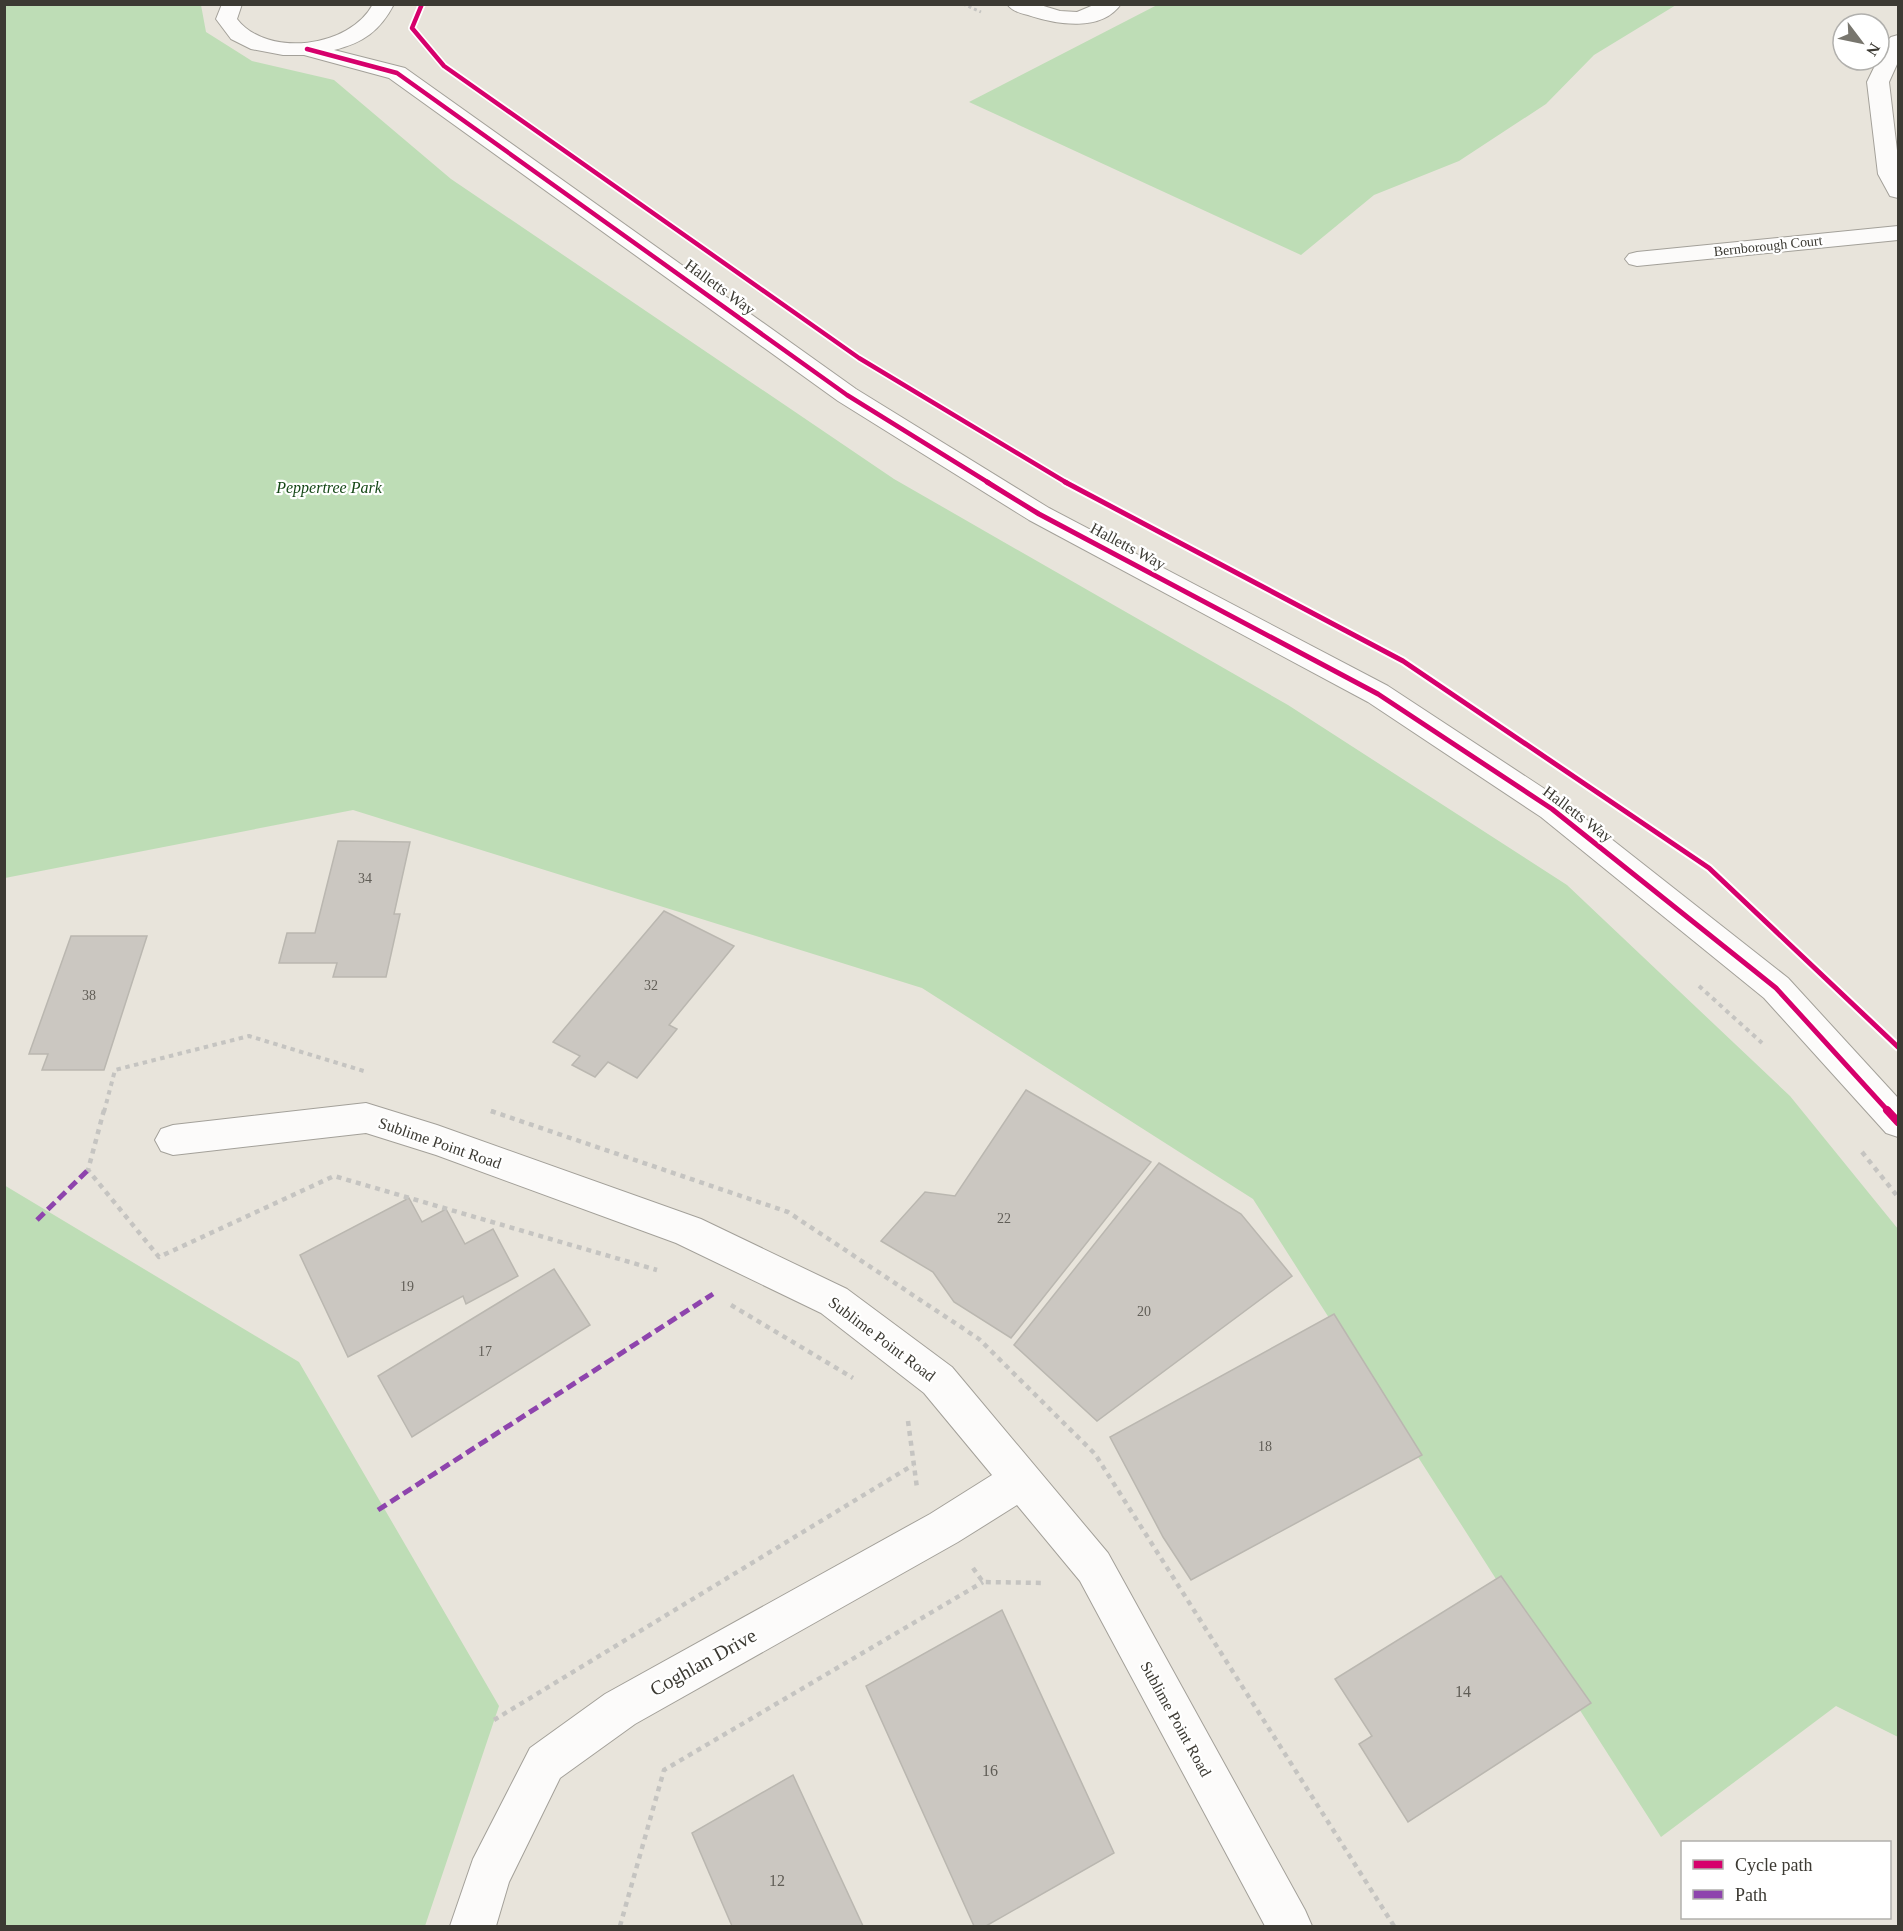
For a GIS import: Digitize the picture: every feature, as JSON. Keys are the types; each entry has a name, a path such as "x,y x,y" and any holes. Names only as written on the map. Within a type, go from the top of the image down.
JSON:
{"street":[{"path":"232,4 226,20 231,31 242,40 260,47 282,50 307,49 332,44 354,36 386,47"},
{"path":"384,4 379,17 386,47"},
{"path":"1017,4 1030,10 1084,18 1111,4"},
{"path":"1899,40 1878,82 1889,174 1899,191"},
{"name":"Halletts Way","path":"307,49 386,47 847,395 1039,514 1378,694 1552,809 1776,988 1899,1122"},
{"name":"Bernborough Court","path":"1637,259 1899,232"},
{"name":"Sublime Point Road","path":"173,1140 366,1118 437,1140 688,1231 834,1300 938,1380 1094,1567 1290,1926"},
{"name":"Coghlan Drive","path":"473,1926 489,1875 545,1763 620,1709 944,1528 1021,1480"}],"path":[{"path":"373,1074 249,1036 115,1070 88,1170 159,1257 334,1176 659,1270"},
{"path":"486,1109 788,1212 980,1339 1095,1454 1394,1926"},
{"path":"723,1300 856,1379"},
{"path":"906,1410 917,1489 983,1582"},
{"path":"494,1720 913,1465"},
{"path":"620,1926 664,1770 983,1582 1049,1584"}],"green space":[{"path":"1159,4 1676,5 1594,55 1546,104 1459,161 1374,195 1301,255 969,102"},
{"name":"Peppertree Park","path":"5,5 201,5 206,32 252,61 334,80 451,179 894,479 1288,705 1567,885 1790,1096 1898,1229 1898,1737 1836,1706 1661,1837 1253,1199 922,988 353,810 5,878"},
{"path":"4,1185 299,1362 499,1706 425,1926 5,1926"}],"building":[{"path":"338,841 410,842 394,914 400,914 386,977 333,977 337,963 279,963 287,933 315,933"},
{"path":"664,911 734,946 669,1025 677,1029 637,1078 608,1062 595,1077 572,1065 580,1056 553,1042"},
{"path":"71,936 147,936 104,1070 42,1070 48,1054 29,1054"},
{"path":"1026,1090 1151,1162 1011,1338 954,1302 933,1272 881,1241 925,1192 955,1196"},
{"path":"1159,1163 1241,1214 1292,1276 1097,1421 1014,1345"},
{"path":"409,1198 422,1222 446,1209 465,1244 493,1229 518,1276 466,1304 463,1296 348,1357 300,1255"},
{"path":"554,1269 590,1325 412,1437 378,1376"},
{"path":"1334,1314 1422,1455 1191,1580 1163,1537 1110,1437"},
{"path":"1501,1576 1591,1703 1408,1822 1359,1744 1372,1736 1335,1679"},
{"path":"1002,1610 1114,1853 986,1926 974,1926 866,1686"},
{"path":"793,1775 863,1926 732,1926 692,1833"}],"marked path":[{"path":"37,1220 88,1170"},
{"path":"378,1510 713,1294"}],"cycle path":[{"path":"422,4 412,28 444,66 859,358 1082,492 1403,661 1709,868 1898,1047"},
{"path":"307,49 397,73 847,395 1039,514 1378,694 1552,809 1776,988 1898,1122"}]}
